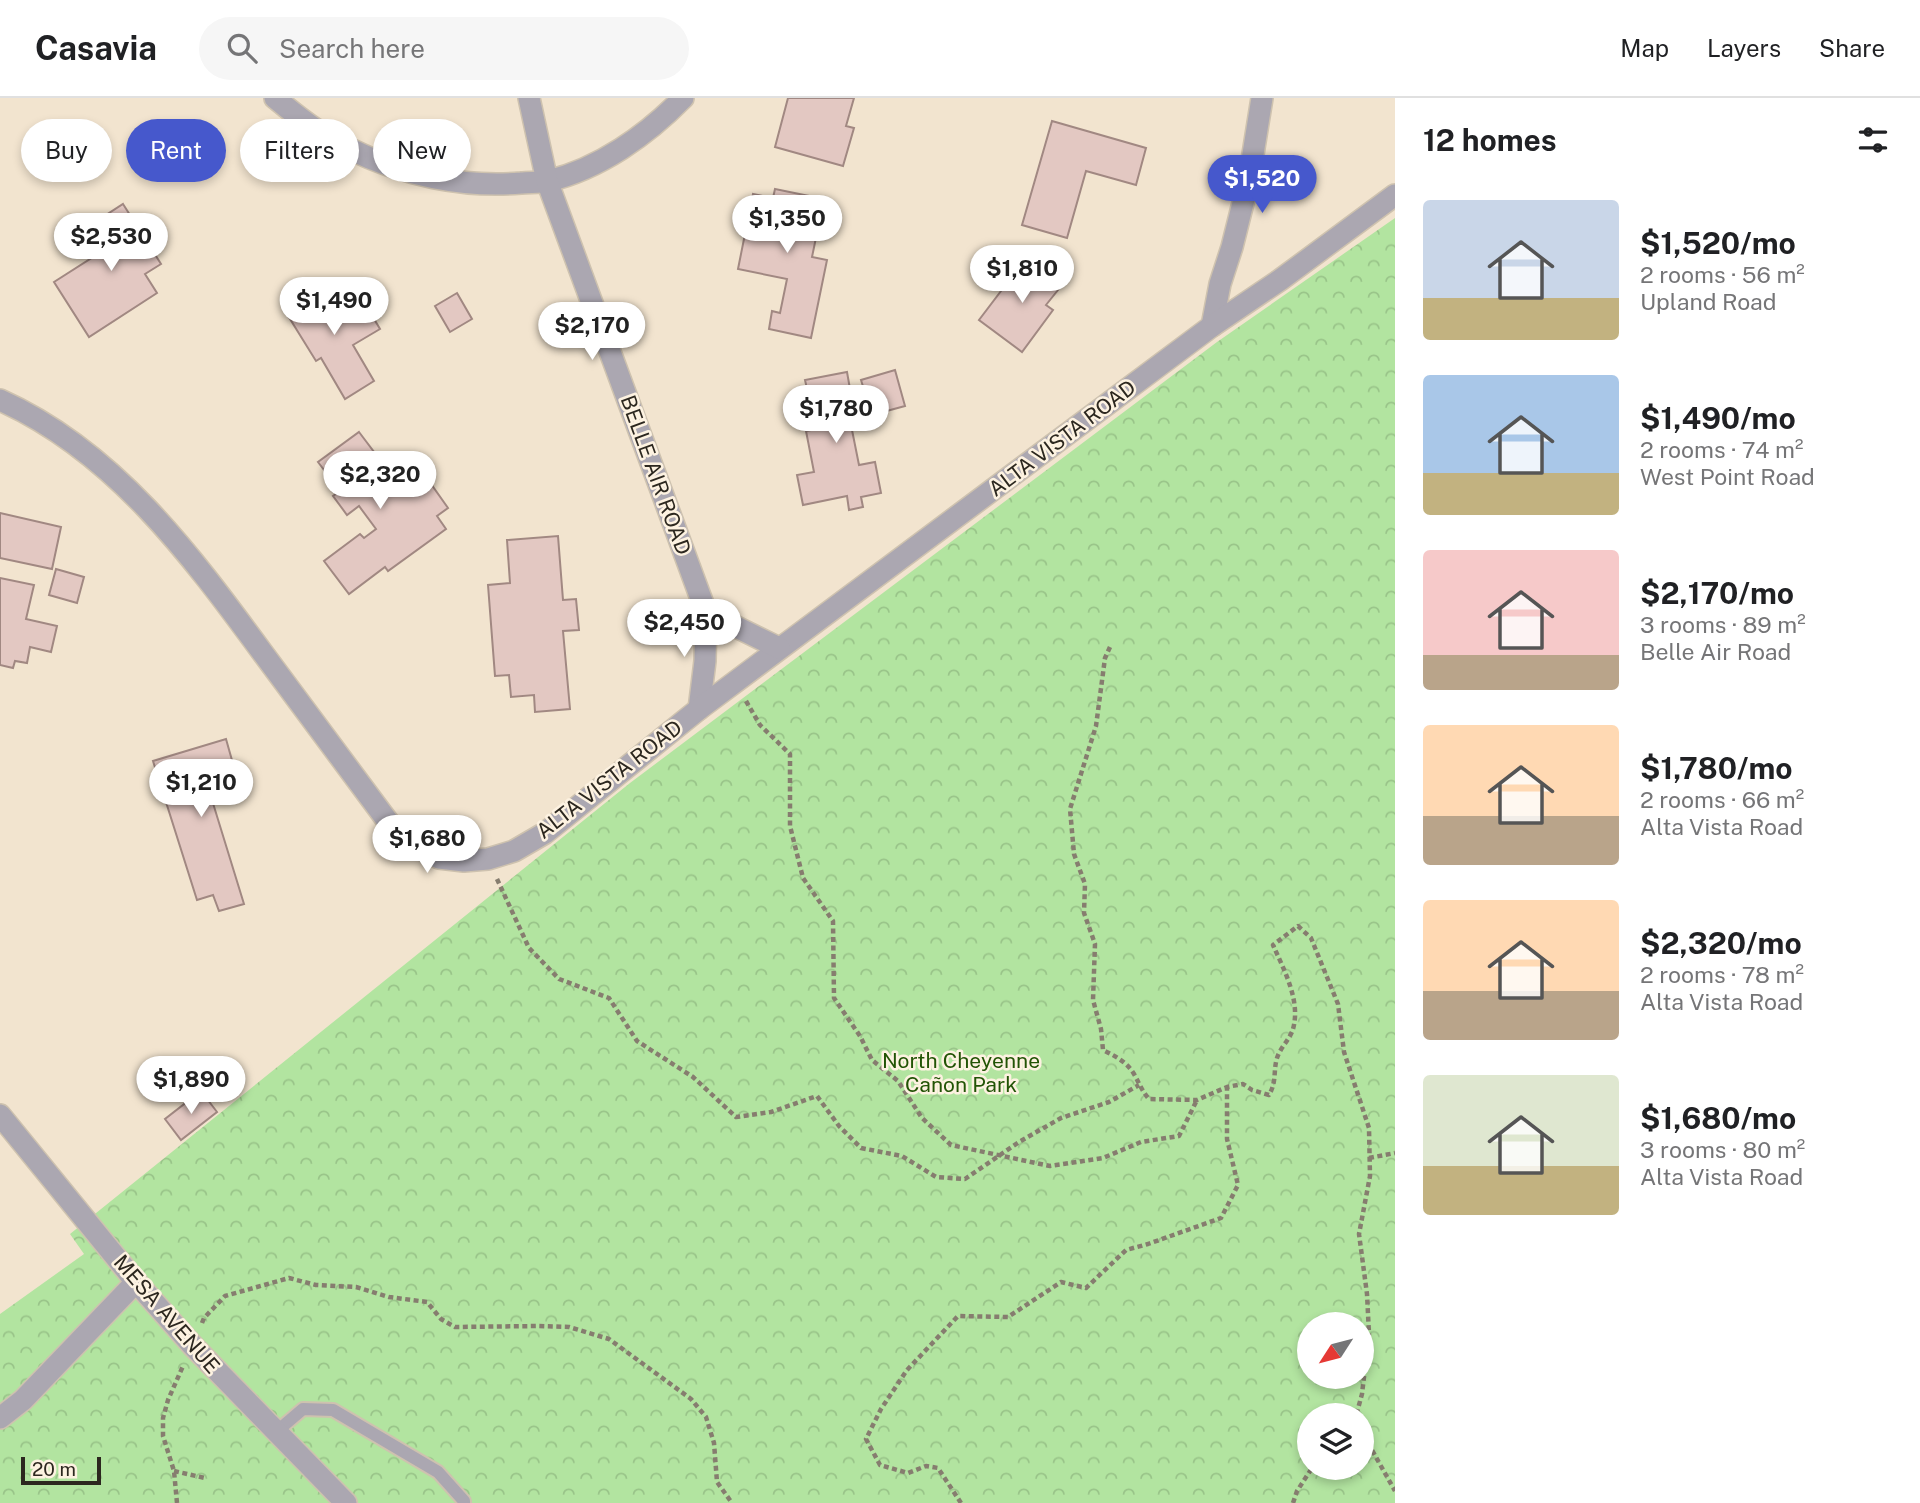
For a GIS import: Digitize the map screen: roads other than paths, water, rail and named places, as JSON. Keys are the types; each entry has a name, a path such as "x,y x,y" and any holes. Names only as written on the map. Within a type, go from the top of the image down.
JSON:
{"street":[{"path":"275,98 306,124 350,150 404,170 443,179 492,185 547,181 587,167 627,145 664,117 683,98"},
{"name":"BELLE AIR ROAD","path":"529,98 547,181 706,612 705,661 699,709"},
{"path":"1212,326 1220,284 1233,247 1249,179 1262,98"},
{"name":"ALTA VISTA ROAD","path":"0,400 52,428 92,458 128,488 166,529 207,578 389,823 412,844 439,858 464,861 488,859 514,851 545,833 699,709 1212,326 1280,280 1395,195"},
{"path":"706,612 779,649"},
{"name":"MESA AVENUE","path":"0,1115 136,1282 192,1345 346,1503"},
{"path":"0,1418 23,1400 136,1282"}],"lane":[{"path":"276,1432 303,1409 333,1410 438,1472 464,1503"}],"park label":[{"name":"North Cheyenne Cañon Park","path":"961,1072"}]}
